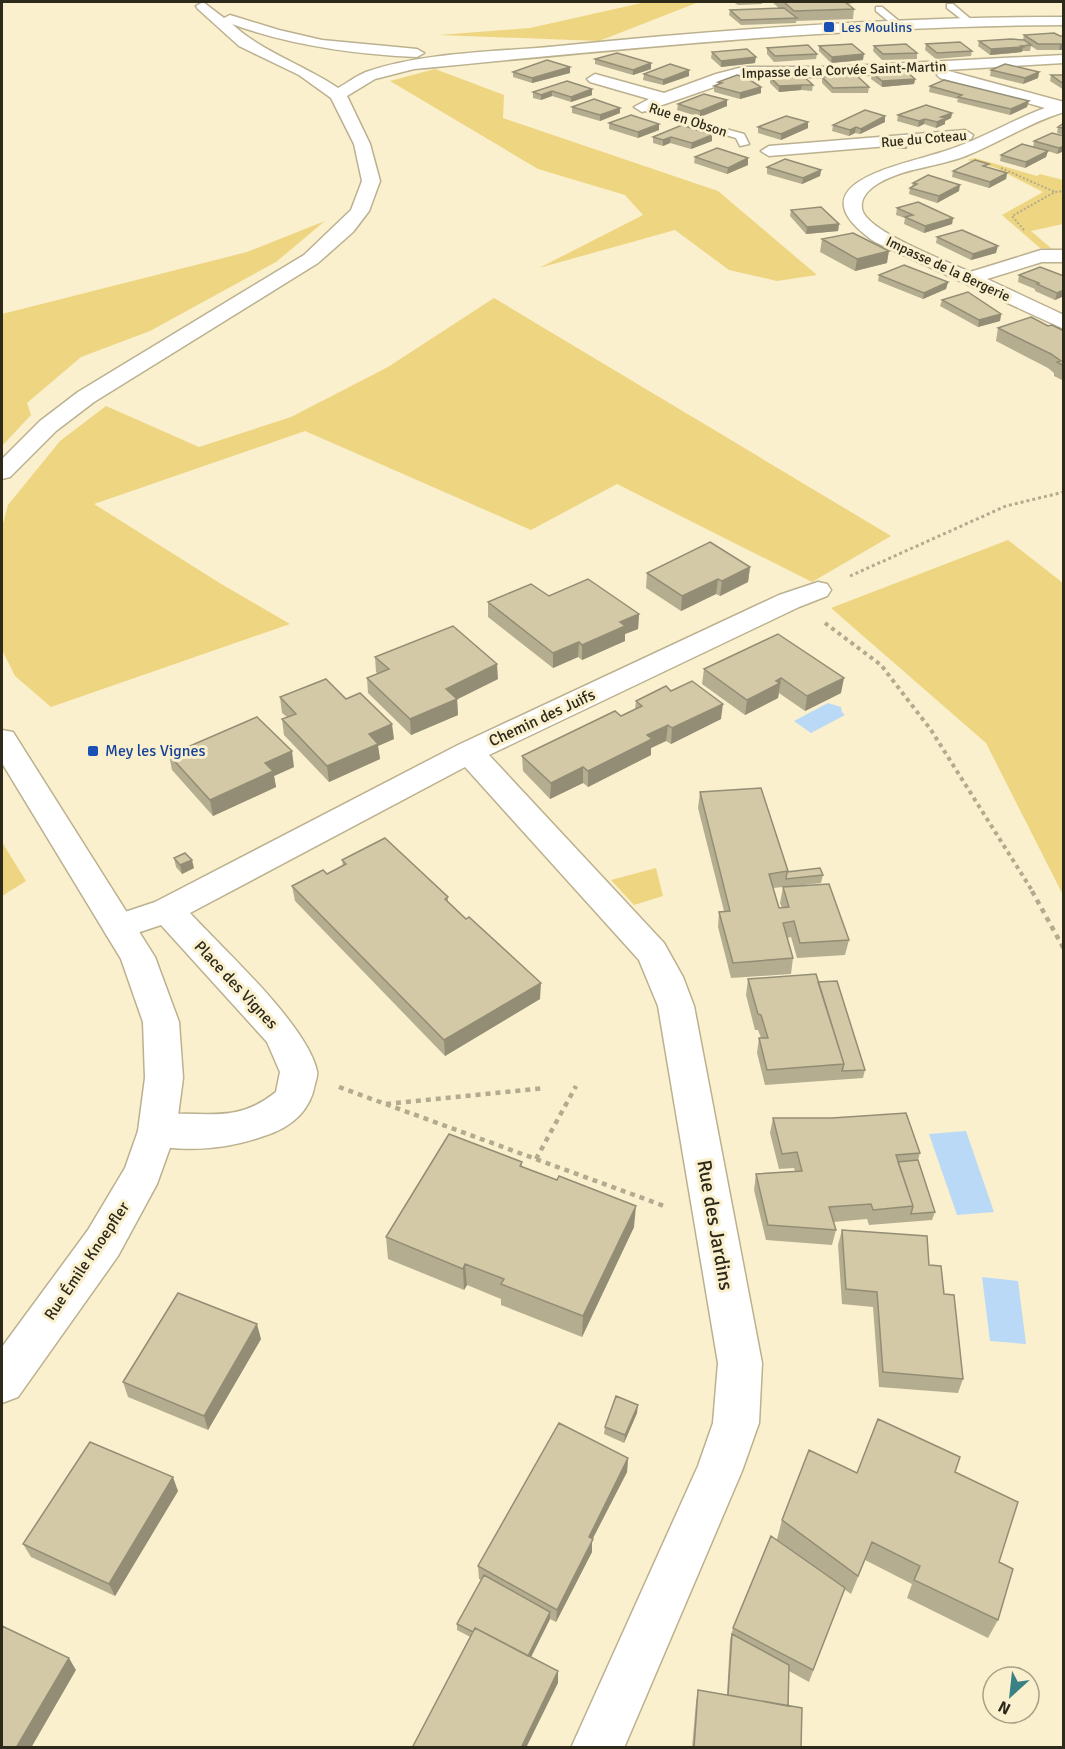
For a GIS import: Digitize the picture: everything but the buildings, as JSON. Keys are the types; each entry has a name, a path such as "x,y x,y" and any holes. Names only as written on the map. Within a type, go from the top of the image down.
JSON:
{"main road":[{"path":"205,3 260,30 363,46 429,54 535,53"},
{"path":"205,3 244,42 304,72 341,78 370,76 414,65 554,51 896,23 1064,21"},
{"path":"363,46 554,51"},
{"path":"341,78 363,46"},
{"name":"Impasse de la Corvée Saint-Martin","path":"665,98 721,76 743,72 830,72 1064,59"},
{"path":"930,67 946,76 1063,107"},
{"path":"2,472 48,426 86,397 282,279 311,259 346,228 360,211 371,181 363,144 341,78"},
{"name":"Rue en Obson","path":"595,79 665,98"},
{"name":"Rue en Obson","path":"642,107 665,98"},
{"name":"Rue du Coteau","path":"855,196 868,183 886,172 954,154 1063,107"},
{"name":"Rue du Coteau","path":"777,154 839,146 1009,131"},
{"name":"Rue en Obson","path":"744,144 777,154"},
{"name":"Rue du Coteau","path":"839,146 836,153 841,160 886,172"},
{"name":"Impasse de la Bergerie","path":"855,196 854,207 858,221 882,238 1064,323"},
{"path":"971,278 1041,256 1064,256"},
{"name":"Chemin des Juifs","path":"119,927 167,910 469,752 789,601 818,590"},
{"name":"Rue Émile Knoepfler","path":"2,739 138,957 161,1022 164,1078 157,1131 143,1172 117,1222 2,1382"},
{"name":"Rue des Jardins","path":"469,752 652,952 665,977 676,1006 740,1363 736,1422 719,1471 597,1748"},
{"name":"Place des Vignes","path":"167,910 281,1034 299,1072"},
{"path":"157,1131 226,1131 262,1121 291,1102 299,1072"}],"lane":[{"path":"950,6 969,21"},
{"path":"879,9 896,23"},
{"name":"Rue en Obson","path":"642,107 740,136 744,144"}],"path":[{"path":"954,154 1009,170 1055,192"},
{"path":"1041,256 1039,243 1012,216 1055,192 1064,191"},
{"path":"1064,492 1006,506 818,590 810,611 881,665 931,730 1023,874 1064,949"},
{"path":"299,1072 716,1225"},
{"path":"536,1160 576,1086"},
{"path":"385,1104 545,1088"}],"shaded area":[{"path":"646,2 699,2 599,41 439,35 530,28"},
{"path":"435,69 504,95 503,118 718,191 817,275 777,281 729,270 675,230 539,268 643,215 625,195 538,169 390,81"},
{"path":"975,158 1037,176 1040,174 1063,180 1063,224 1031,231 1052,249 1040,248 1002,215 1043,192 996,168 967,160"},
{"path":"325,221 276,262 150,331 81,357 27,403 31,415 2,446 2,314 247,252"},
{"path":"494,298 891,536 812,582 617,484 531,530 305,431 94,504 290,624 51,707 15,676 2,650 2,527 8,505 60,441 106,406 199,447 291,417 388,367"},
{"path":"1008,540 1063,583 1063,895 986,743 831,608"},
{"path":"2,842 26,881 2,896"},
{"path":"656,868 663,896 634,905 611,880"}],"water":[{"path":"828,703 841,707 845,715 811,733 794,721"},
{"path":"966,1131 994,1212 957,1215 929,1134"},
{"path":"982,1277 1018,1281 1026,1344 990,1341"}],"place":[{"name":"Les Moulins","path":"829,27"},
{"name":"Mey les Vignes","path":"93,751"}]}
